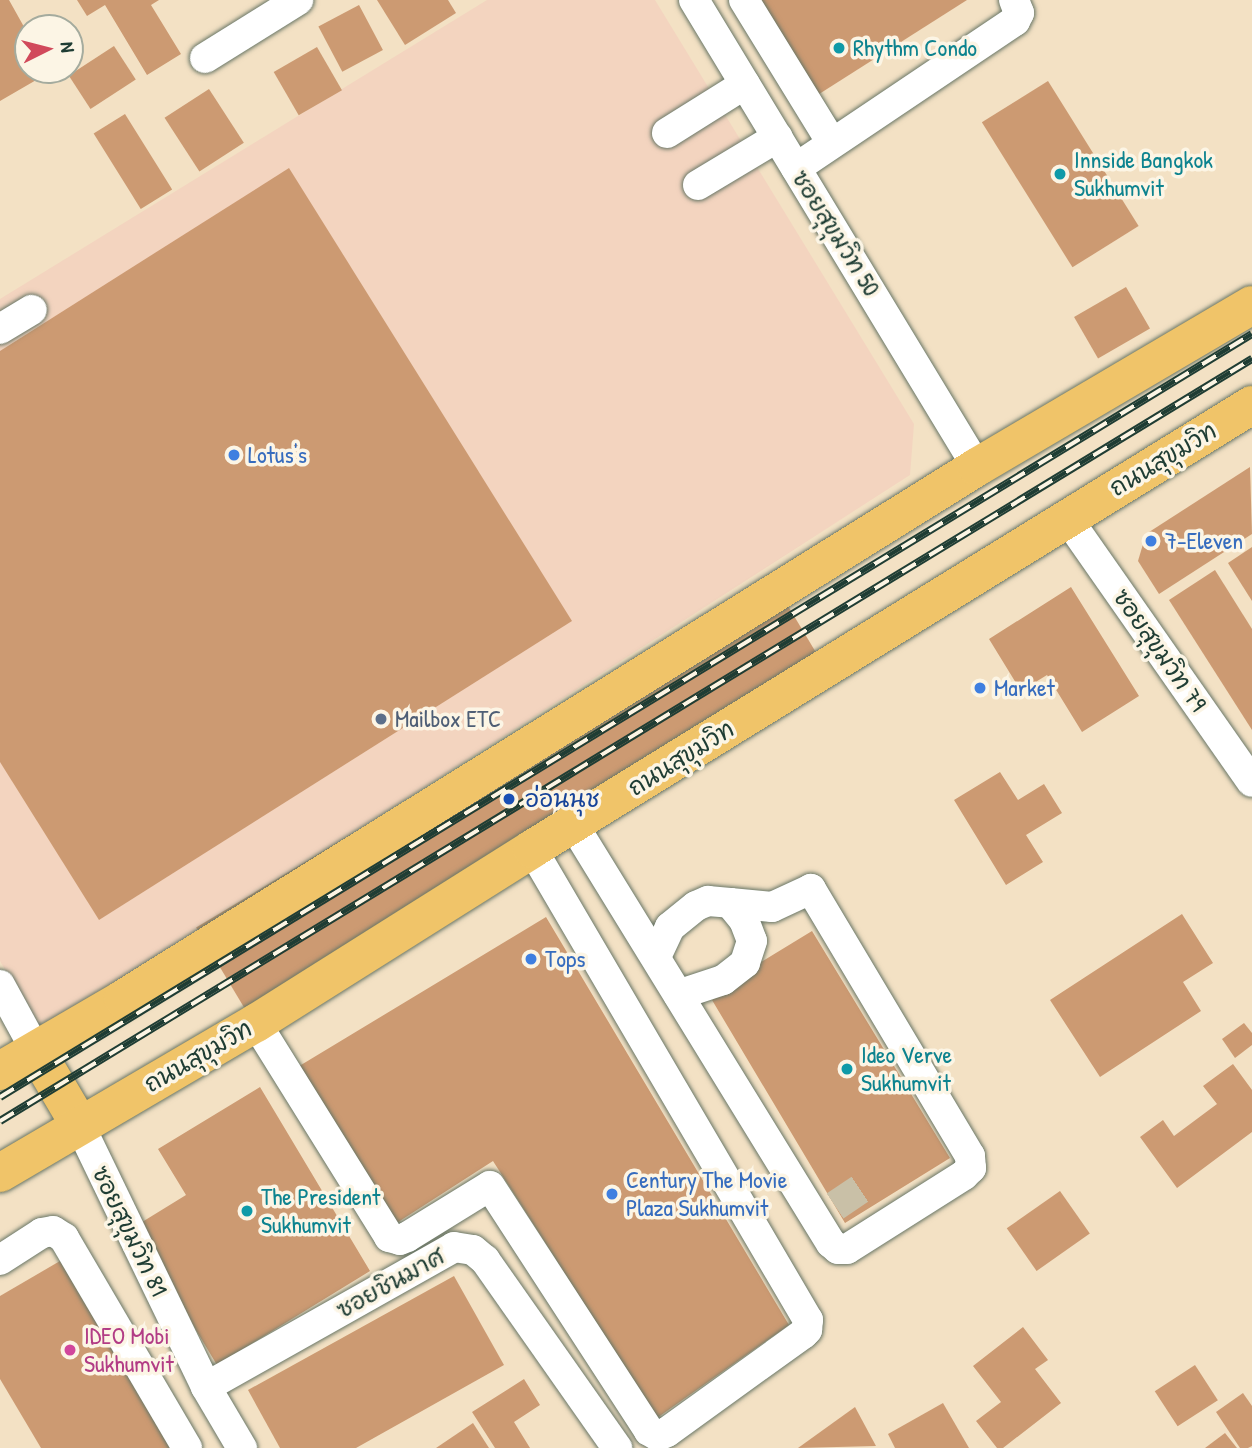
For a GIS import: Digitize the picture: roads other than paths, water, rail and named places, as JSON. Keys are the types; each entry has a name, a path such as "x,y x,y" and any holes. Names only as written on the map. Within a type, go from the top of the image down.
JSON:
{"main road":[{"path":"0,1071 977,467 1252,305"},
{"name":"ถนนสุขุมวิท","path":"0,1173 79,1124 256,1023 532,849 1252,405"},
{"path":"36,1051 79,1124"}],"street":[{"path":"205,58 298,0"},
{"name":"ซอยสุขุมวิท 50","path":"694,0 977,467"},
{"path":"744,0 832,143"},
{"path":"796,167 1015,21 1019,13 1014,0"},
{"path":"667,133 745,84"},
{"path":"698,185 778,137"},
{"path":"0,329 32,310"},
{"name":"ซอยสุขุมวิท 79","path":"1068,518 1252,782"},
{"path":"573,824 678,995 825,1212 834,1247 847,1249 971,1168 970,1156 811,889 772,906 708,901 685,913 670,928 656,957"},
{"path":"532,849 808,1320 807,1330 803,1334 667,1432 648,1442"},
{"path":"678,995 723,981 749,955 752,941 750,932 730,903"},
{"path":"0,985 36,1051"},
{"path":"256,1023 391,1238 407,1237 485,1187 492,1187 649,1431 648,1442"},
{"name":"ซอยสุขุมวิท 81","path":"79,1124 206,1387 242,1448"},
{"path":"0,1260 42,1233 54,1231 64,1238 187,1448"},
{"name":"ซอยชินมาศ","path":"206,1387 454,1247 472,1250 485,1259 617,1448"}],"tunnel":[{"path":"835,1206 865,1186"}],"railway":[{"path":"0,1097 1252,334"},
{"path":"0,1121 1252,359"}],"place":[{"name":"Rhythm Condo","path":"839,48"},
{"name":"Innside Bangkok Sukhumvit","path":"1060,174"},
{"name":"Lotus's","path":"234,455"},
{"name":"7-Eleven","path":"1151,541"},
{"name":"Market","path":"980,688"},
{"name":"Mailbox ETC","path":"381,719"},
{"name":"อ่อนนุช","path":"509,799"},
{"name":"Tops","path":"531,959"},
{"name":"Ideo Verve Sukhumvit","path":"847,1069"},
{"name":"Century The Movie Plaza Sukhumvit","path":"612,1194"},
{"name":"The President Sukhumvit","path":"247,1211"},
{"name":"IDEO Mobi Sukhumvit","path":"70,1350"}]}
